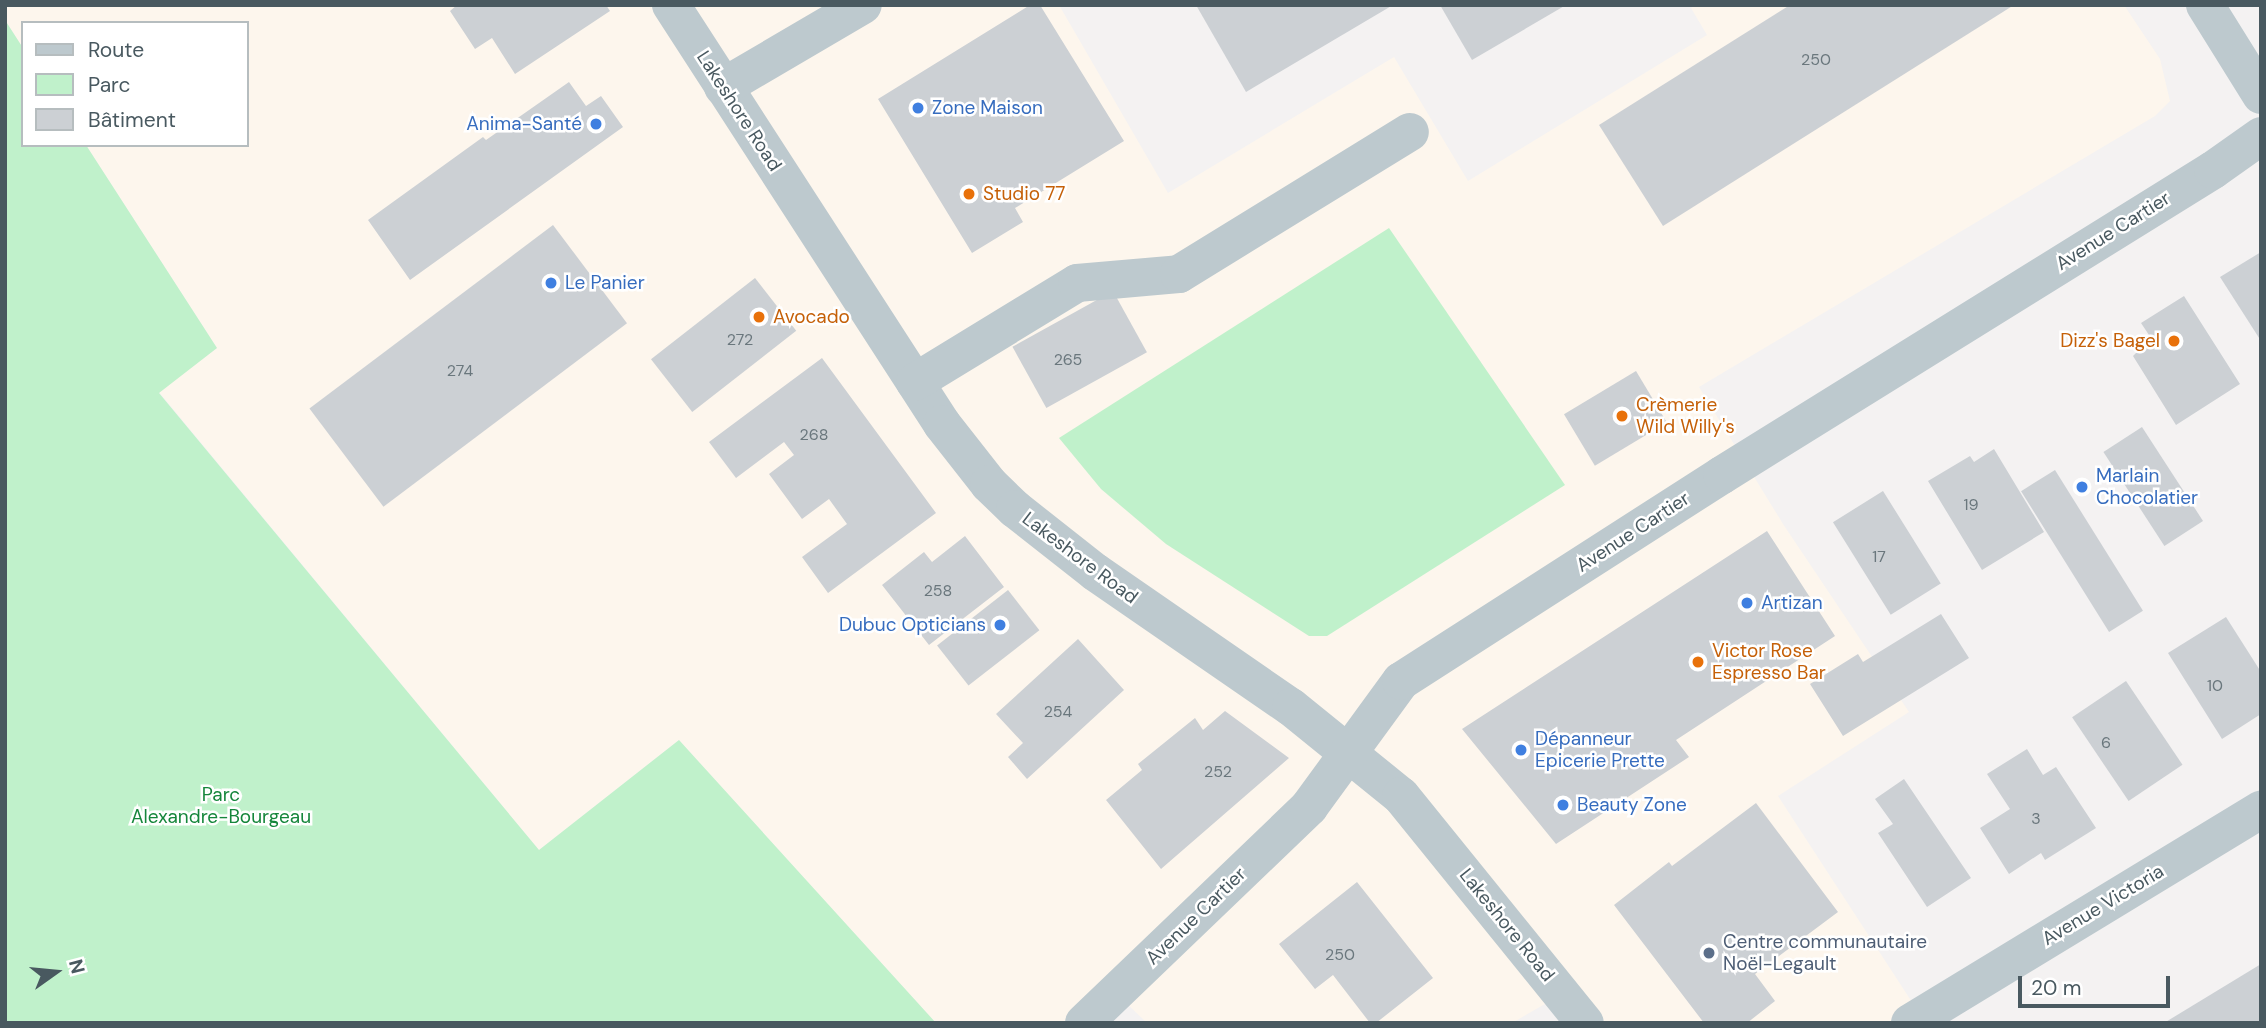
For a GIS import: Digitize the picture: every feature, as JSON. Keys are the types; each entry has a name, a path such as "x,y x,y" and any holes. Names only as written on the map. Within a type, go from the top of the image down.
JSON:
{"street":[{"name":"Lakeshore Road","path":"671,5 942,424 989,484 1015,509 1095,572 1349,751 1401,796 1586,1023"},
{"path":"723,87 863,5"},
{"path":"2205,5 2261,95"},
{"path":"915,382 1077,283 1179,274 1410,132"},
{"name":"Avenue Cartier","path":"1107,1015 1309,807 1401,681 1722,475 2213,170 2261,136"},
{"name":"Avenue Victoria","path":"1910,1023 2261,810"}],"shaded area":[{"path":"5,5 1059,5 1168,193 1394,57 1468,181 1707,35 1691,8 1696,5 2124,5 2160,59 2170,101 2155,116 1699,387 1783,524 1909,712 1778,796 1921,1016 1910,1023 1591,1023 1573,988 1512,1023 1147,1023 1122,999 1096,1023 936,1023 679,740 539,850 159,392 217,348 87,147 248,147 248,21 21,21 21,45 5,20"}],"green space":[{"name":"Parc Alexandre-Bourgeau","path":"5,20 21,45 21,147 87,147 217,348 159,393 539,850 679,740 936,1023 5,1023"},
{"path":"1389,228 1565,485 1327,636 1309,636 1166,544 1101,489 1059,438"}],"building":[{"path":"457,5 606,5 610,11 515,74 492,38 475,49 450,11"},
{"path":"1030,5 1040,5 1124,141 1015,208 1023,222 972,253 878,99"},
{"path":"1196,5 1393,5 1246,92"},
{"path":"1440,5 1566,5 1472,60"},
{"path":"1790,5 2014,5 1663,226 1599,125"},
{"path":"569,82 586,106 601,96 623,127 410,280 368,220 483,137 486,140"},
{"path":"553,225 627,323 383,507 309,409"},
{"path":"2261,252 2261,341 2220,277"},
{"path":"755,278 796,331 692,412 651,359"},
{"path":"1113,291 1147,352 1046,408 1012,347"},
{"path":"2184,296 2240,384 2176,425 2133,356 2151,338 2141,323"},
{"path":"822,358 936,513 828,593 802,557 847,524 829,499 802,519 769,474 794,455 784,442 736,478 709,442"},
{"path":"1636,371 1667,422 1595,466 1564,414"},
{"path":"2142,427 2203,521 2164,546 2103,452"},
{"path":"1994,449 2044,532 1982,570 1928,481 1970,456 1974,462"},
{"path":"2055,470 2143,611 2109,632 2021,491"},
{"path":"1883,491 1941,583 1891,615 1833,522"},
{"path":"1767,531 1835,636 1676,740 1689,757 1556,844 1462,729"},
{"path":"965,536 1004,587 929,645 882,585 924,552 932,562"},
{"path":"1008,590 1039,630 968,686 937,645"},
{"path":"1941,614 1969,658 1843,736 1810,684 1858,654 1863,662"},
{"path":"2226,617 2261,672 2261,714 2222,739 2168,653"},
{"path":"1078,639 1124,690 1027,779 1008,757 1023,743 996,714"},
{"path":"2126,681 2182,765 2129,801 2072,717"},
{"path":"1225,711 1289,758 1161,869 1106,800 1142,770 1138,764 1195,718 1203,730"},
{"path":"2027,749 2043,775 2056,767 2096,828 2045,860 2041,853 2009,874 1980,828 2010,809 1987,774"},
{"path":"1904,779 1971,878 1927,907 1878,833 1893,824 1875,799"},
{"path":"1756,803 1838,912 1755,974 1775,1001 1747,1023 1704,1023 1614,905 1669,862 1672,866"},
{"path":"1357,882 1433,978 1376,1023 1370,1023 1333,975 1315,989 1279,944"},
{"path":"2261,964 2261,1023 2164,1023"}],"place":[{"name":"Zone Maison","path":"918,108"},
{"name":"Anima-Santé","path":"596,124"},
{"name":"Studio 77","path":"969,194"},
{"name":"Le Panier","path":"551,283"},
{"name":"Avocado","path":"759,317"},
{"name":"Dizz's Bagel","path":"2174,341"},
{"name":"Crèmerie Wild Willy's","path":"1622,416"},
{"name":"Marlain Chocolatier","path":"2082,487"},
{"name":"Artizan","path":"1747,603"},
{"name":"Dubuc Opticians","path":"1000,625"},
{"name":"Victor Rose Espresso Bar","path":"1698,662"},
{"name":"Dépanneur Epicerie Prette","path":"1521,750"},
{"name":"Beauty Zone","path":"1563,805"},
{"name":"Centre communautaire Noël-Legault","path":"1709,953"}]}
